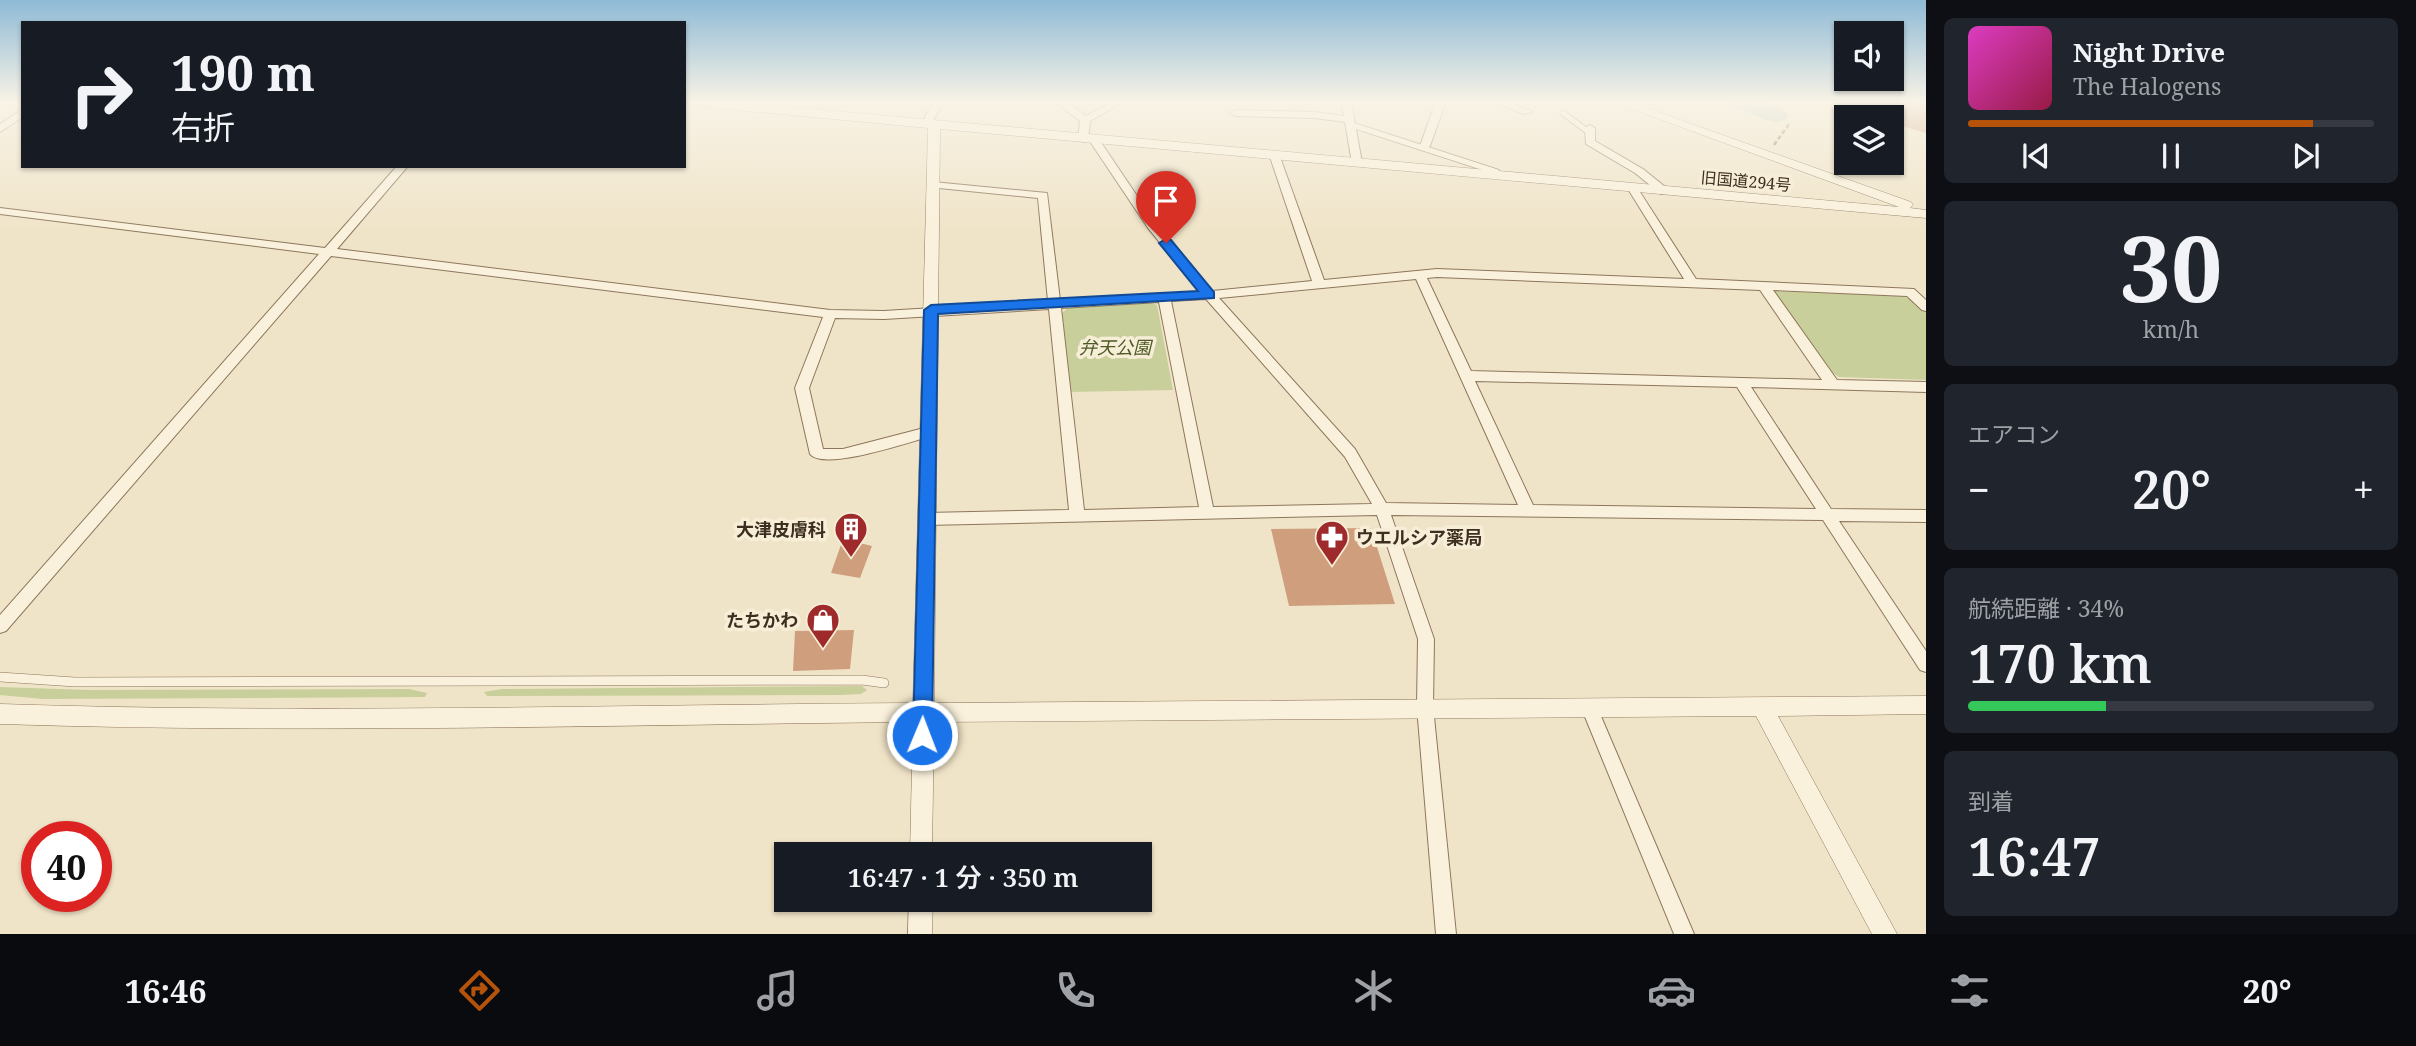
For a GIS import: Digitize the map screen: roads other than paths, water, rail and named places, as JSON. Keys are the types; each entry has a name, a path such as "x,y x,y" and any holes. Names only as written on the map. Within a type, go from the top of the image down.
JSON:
{"street":[{"path":"921,842 933,185 931,145"},
{"path":"1092,145 1152,226 1209,295 1350,453 1382,509 1426,639 1425,708 1446,934"},
{"name":"旧国道294号","path":"1139,145 1926,213"},
{"path":"1353,145 1357,163"},
{"path":"1594,145 1639,171 1665,192"},
{"path":"1737,145 1926,213"},
{"path":"1275,157 1319,284"},
{"path":"0,626 401,168"},
{"path":"933,185 1044,195 1077,516"},
{"path":"1633,189 1692,283"},
{"path":"0,211 830,314 884,315 931,310 1164,298 1420,275 1910,292 1926,307"},
{"path":"1420,275 1528,511"},
{"path":"1764,287 1833,385"},
{"path":"1164,298 1207,513"},
{"path":"830,314 802,388 817,454 843,454 928,432"},
{"path":"1468,376 1926,387"},
{"path":"1741,383 1926,665"},
{"path":"926,519 1382,509 1926,516"},
{"path":"0,714 341,717 1926,705"},
{"path":"1762,706 1885,934"},
{"path":"1589,707 1684,934"},
{"path":"920,934 921,912"}],"lane":[{"path":"1421,145 1497,172"},
{"path":"1457,157 1459,169"},
{"path":"0,677 75,682 862,680 884,683"}],"place":[{"name":"大津皮膚科","path":"851,559"},
{"name":"ウエルシア薬局","path":"1332,567"},
{"name":"たちかわ","path":"823,650"}],"park label":[{"name":"弁天公園","path":"1115,347"}]}
